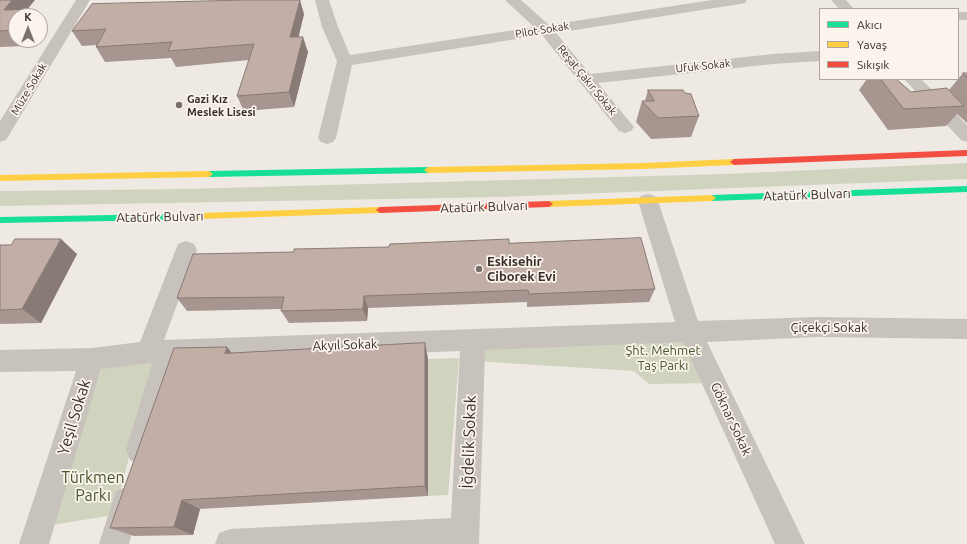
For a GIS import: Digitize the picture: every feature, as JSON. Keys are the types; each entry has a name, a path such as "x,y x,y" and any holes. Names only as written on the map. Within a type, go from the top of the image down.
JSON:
{"main road":[{"path":"0,178 643,166 967,153"},
{"name":"Atatürk Bulvarı","path":"0,220 198,217 967,188"}],"street":[{"name":"Müze Sokak","path":"0,136 83,0"},
{"path":"322,0 330,26 345,61 327,138"},
{"name":"Reşat Çakır Sokak","path":"512,0 545,29 625,127"},
{"name":"Pilot Sokak","path":"345,61 545,29 682,4 740,0"},
{"path":"838,0 846,8"},
{"name":"Ufuk Sokak","path":"587,79 774,59 819,56"},
{"path":"913,80 967,136"},
{"name":"Göknar Sokak","path":"648,201 690,331 790,544"},
{"path":"114,544 158,352 186,250"},
{"name":"Çiçekçi Sokak","path":"690,331 818,327 967,329"},
{"name":"Akyıl Sokak","path":"0,361 92,359 158,352 690,331"},
{"name":"İğdelik Sokak","path":"465,538 473,340"},
{"name":"Yeşil Sokak","path":"34,544 92,359"},
{"path":"230,544 465,538"}],"green space":[{"path":"967,163 967,179 499,197 0,206 0,191 184,189 724,174"},
{"name":"Şht. Mehmet Taş Parkı","path":"690,331 715,383 649,384 634,371 472,361 473,340"},
{"path":"459,358 448,495 428,496 428,359"},
{"name":"Türkmen Parkı","path":"154,361 114,515 52,525 103,363"}],"building":[{"path":"0,0 12,0 4,10 8,10 8,30 0,31"},
{"path":"300,0 290,37 303,37 289,92 237,96 254,44 168,51 172,42 96,47 106,29 72,31 92,4"},
{"path":"882,80 897,80 911,92 947,88 964,106 904,109"},
{"path":"648,90 683,90 685,93 691,94 699,116 658,118 642,101 654,101"},
{"path":"641,238 655,289 529,294 528,290 364,296 363,309 281,311 284,297 177,298 193,254 294,252 294,249 389,247 390,244 509,239 509,243"},
{"path":"15,239 61,239 22,309 0,310 0,245 11,245"},
{"path":"425,343 425,486 182,500 174,527 110,528 174,348 227,347 225,353"}],"traffic: fast":[{"path":"209,174 428,170"},
{"path":"712,198 967,189"},
{"path":"0,220 170,217"}],"traffic: slow":[{"path":"428,170 643,166 734,162"},
{"path":"0,178 209,174"},
{"path":"549,204 712,198"},
{"path":"170,217 380,210"}],"traffic: jam":[{"path":"734,162 967,153"},
{"path":"380,210 549,204"}],"place":[{"name":"Gazi Kız Meslek Lisesi","path":"179,105"},
{"name":"Eskisehir Ciborek Evi","path":"479,269"}]}
